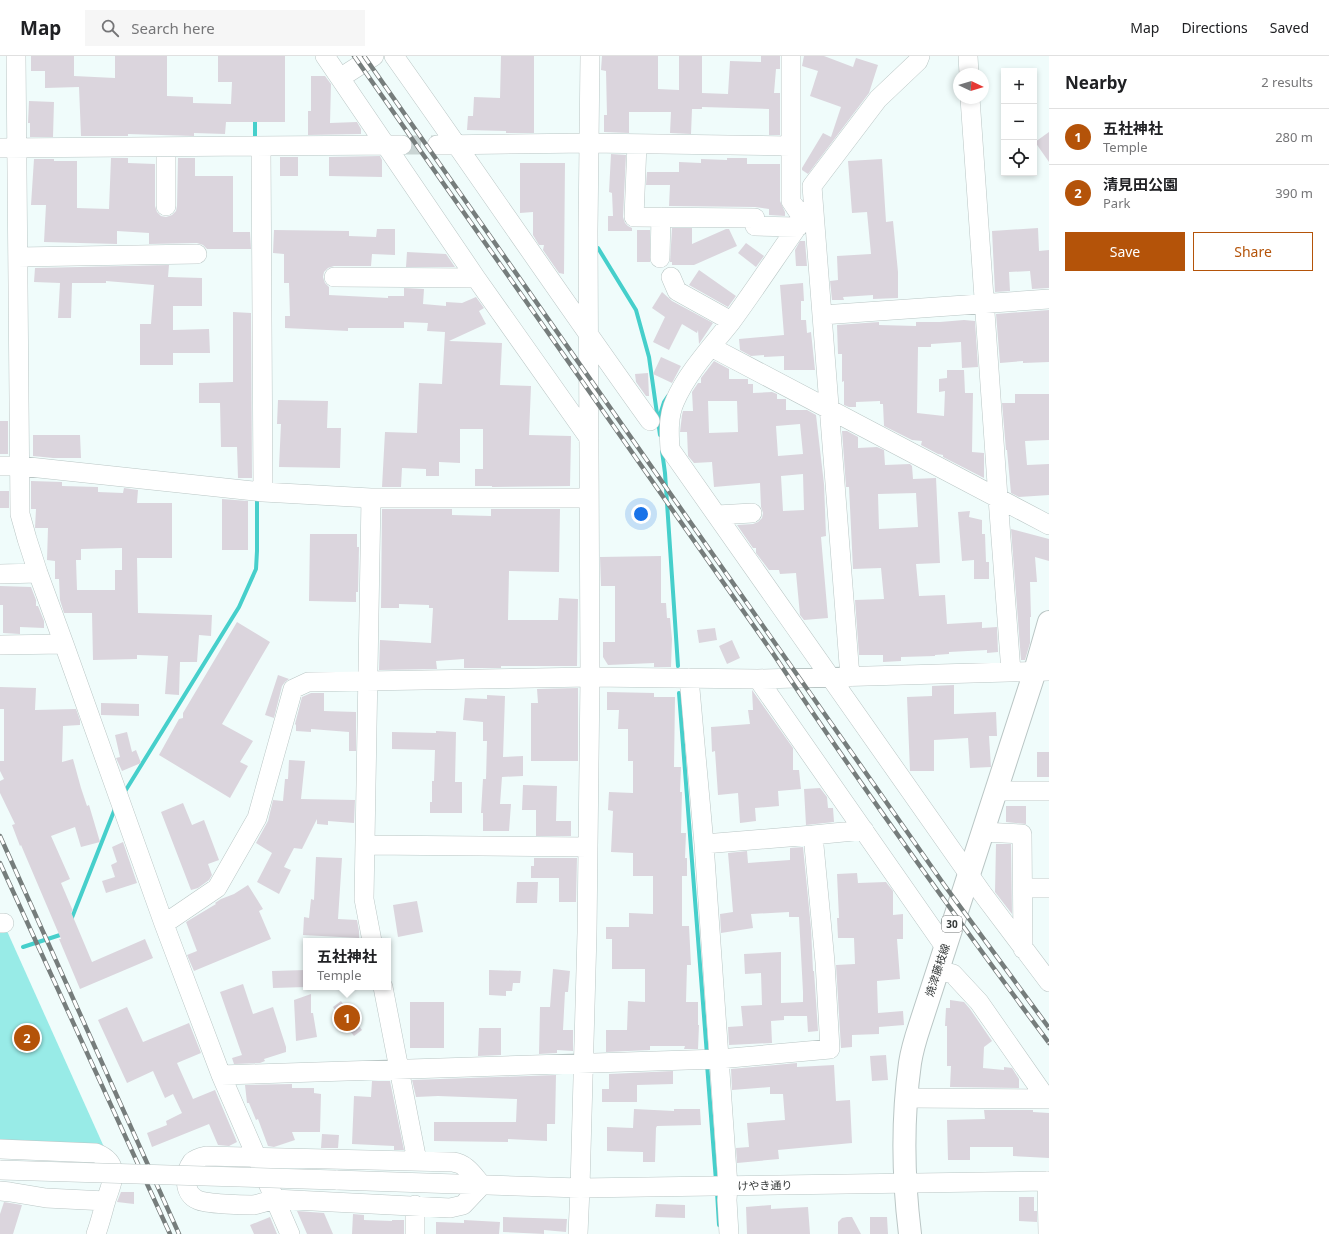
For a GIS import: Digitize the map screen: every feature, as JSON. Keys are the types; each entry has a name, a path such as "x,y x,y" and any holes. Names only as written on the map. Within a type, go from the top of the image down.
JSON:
{"main road":[{"name":"焼津藤枝線","path":"910,1234 903,1159 906,1098 910,1062 937,970 995,792 1042,671 1049,622"}],"street":[{"path":"16,56 9,148 18,257 20,514 38,573 164,924 221,1075 290,1234"},
{"path":"325,56 340,78 394,145 476,278 588,438"},
{"path":"340,78 374,56"},
{"path":"394,56 458,145 588,335 650,421"},
{"path":"578,1234 588,847 590,677 588,335 590,56"},
{"path":"791,56 791,201 805,217"},
{"path":"850,677 822,315 805,217 812,186 878,99 918,61 920,56"},
{"path":"968,56 969,68"},
{"path":"970,104 1011,672"},
{"path":"437,145 637,144 790,146"},
{"path":"637,144 634,217 755,218 755,226 805,217"},
{"path":"9,148 394,145"},
{"path":"258,491 261,146"},
{"path":"166,147 166,206"},
{"path":"660,258 661,217"},
{"path":"805,217 682,387 674,402 669,430 670,449 830,678 1023,949 1049,982"},
{"path":"18,257 197,254"},
{"path":"334,277 476,278"},
{"path":"671,278 677,291 731,321"},
{"path":"822,315 1049,299"},
{"path":"710,347 1049,525"},
{"path":"0,466 20,466 258,491 370,498 589,498"},
{"path":"370,498 366,846 364,899 371,938"},
{"path":"717,515 752,513"},
{"path":"0,574 38,573"},
{"path":"0,645 64,644"},
{"path":"164,924 217,888 257,818 293,689 308,682 590,677 758,679 830,678 1042,671"},
{"path":"689,678 704,844 711,1059 728,1186 727,1200 729,1234"},
{"path":"758,679 945,947"},
{"path":"995,792 1049,791"},
{"path":"704,844 864,830"},
{"path":"982,832 1022,834 1023,949"},
{"path":"221,1075 711,1059 830,1049 825,962 813,834"},
{"path":"366,846 588,847"},
{"path":"1023,888 1049,888"},
{"path":"937,970 953,974 979,1002 1047,1098"},
{"path":"383,990 417,1161"},
{"path":"906,1098 1047,1098"},
{"path":"0,1149 96,1152 104,1156 110,1163 113,1171 113,1182 96,1234"},
{"path":"206,1156 257,1158 460,1163 469,1170 482,1186 463,1205 457,1207 274,1199 255,1205 206,1202 196,1200 188,1192 186,1181 187,1171 193,1162 198,1158 206,1156"},
{"name":"けやき通り","path":"0,1170 580,1188 1048,1182"},
{"path":"1048,1182 1048,1234"},
{"path":"0,1191 46,1198 106,1201"},
{"path":"415,1205 415,1234"}],"shaded area":[{"path":"0,931 7,931 104,1147 0,1144"}],"building":[{"path":"31,56 74,56 74,76 115,78 115,56 167,56 167,96 193,97 193,103 231,104 232,82 218,82 218,56 285,56 285,122 226,122 225,134 194,133 194,136 128,134 128,136 81,136 79,87 45,88 45,71 31,71"},
{"path":"501,56 534,56 534,133 506,133 506,131 467,130 468,116 473,116 474,97 500,98"},
{"path":"602,56 658,56 658,89 679,90 679,56 702,56 702,93 728,94 730,61 761,62 761,56 780,56 780,69 776,69 774,93 780,93 780,135 769,135 769,109 702,107 702,109 692,109 691,134 670,133 671,112 629,112 629,133 604,132 604,115 607,115 606,71 601,70"},
{"path":"804,56 824,56 853,67 856,58 878,65 869,93 808,174 802,170 802,168 823,133 831,137 841,107 810,96 818,71 802,66"},
{"path":"311,76 325,76 331,84 330,123 357,122 361,129 361,134 308,135 308,111 311,111"},
{"path":"29,101 54,102 53,137 30,137 30,123 28,123"},
{"path":"1049,132 1049,162 1037,145 1037,141"},
{"path":"611,154 626,155 623,217 625,223 632,228 632,231 608,231 608,216 613,216 612,193 609,192"},
{"path":"380,156 382,160 382,177 329,176 329,157"},
{"path":"280,157 298,157 298,176 280,176"},
{"path":"111,158 128,158 128,163 155,164 155,206 157,212 161,216 166,217 172,215 176,211 178,158 195,158 195,176 233,176 233,232 250,232 251,249 207,249 203,245 197,243 149,244 149,233 117,231 117,244 44,242 46,205 31,205 34,159 77,161 77,208 109,209"},
{"path":"727,158 747,158 747,164 780,164 780,201 785,212 785,216 769,215 769,209 755,207 669,206 670,185 646,185 647,172 679,172 679,162 701,163 701,159 727,160"},
{"path":"882,159 886,222 893,221 898,272 898,298 873,299 873,295 843,297 844,300 832,300 830,281 838,280 837,256 871,254 867,212 852,213 848,161"},
{"path":"520,163 565,163 564,274 559,273 543,250 544,245 539,245 533,235 533,212 520,213"},
{"path":"672,228 692,228 692,244 729,229 737,246 694,265 672,265 672,262 670,262"},
{"path":"1038,228 1039,251 1049,250 1049,288 1032,289 1030,271 1009,272 1010,291 995,292 992,231"},
{"path":"377,229 395,229 395,255 372,254 371,266 334,266 328,268 324,272 323,277 325,283 329,287 329,295 388,298 388,296 404,296 404,288 424,289 423,304 446,306 446,302 462,303 476,297 484,308 479,311 486,324 449,341 502,343 500,385 531,386 529,435 571,436 570,486 475,486 475,469 483,469 483,429 460,429 460,463 439,462 439,476 426,476 426,469 402,468 401,487 382,487 385,432 417,433 419,383 442,384 445,332 427,331 428,323 404,322 404,328 348,328 348,331 285,328 285,316 290,316 289,283 284,283 284,254 273,253 274,230 349,231 349,236 376,237"},
{"path":"637,230 650,230 650,262 637,262"},
{"path":"800,241 805,241 807,266 796,266 795,250"},
{"path":"746,243 764,256 756,267 738,253"},
{"path":"407,252 446,254 455,267 406,267"},
{"path":"169,265 168,277 202,278 202,306 173,306 173,330 209,329 210,353 173,353 173,365 140,365 140,324 151,324 154,285 106,281 106,283 72,283 71,318 58,318 60,283 34,282 35,268"},
{"path":"699,270 736,296 728,307 689,285"},
{"path":"803,283 804,301 801,301 801,320 806,320 807,333 811,332 815,370 784,370 784,356 751,356 740,350 739,339 784,335 780,285"},
{"path":"662,292 672,301 713,323 699,344 698,330 697,333 682,324 669,350 653,342 665,317 652,308"},
{"path":"1049,310 1049,362 1023,363 1023,361 1000,363 996,314"},
{"path":"233,312 251,313 252,478 238,478 237,447 221,447 220,403 199,403 199,383 233,382"},
{"path":"975,321 978,367 962,368 961,342 931,344 931,347 918,347 917,413 944,416 945,391 939,392 939,379 947,378 947,370 964,370 965,393 973,393 972,452 984,453 984,478 943,457 943,455 921,445 922,441 912,440 884,426 883,404 880,404 880,401 856,402 856,407 844,405 842,354 838,354 837,325 879,322 879,325 916,326 916,322"},
{"path":"661,357 681,366 672,383 653,374"},
{"path":"714,361 729,369 729,379 748,379 748,384 753,384 753,393 772,392 777,394 777,399 786,399 786,410 807,410 816,415 824,484 826,536 821,537 828,618 804,620 800,615 796,573 780,574 779,570 769,570 756,553 756,548 753,548 737,525 753,524 762,518 763,513 761,507 760,483 714,487 712,462 694,463 688,456 687,432 680,432 682,415 683,411 693,411 692,392 698,383 701,383 701,378","holes":["708,401 737,401 738,432 709,433","800,424 803,454 778,456 776,426","803,474 804,510 783,511 781,476"]},
{"path":"648,373 649,396 646,396 636,382 635,374"},
{"path":"1015,394 1049,394 1049,440 1025,441 1027,465 1049,464 1049,495 1019,497 1011,493 1002,403 1015,403"},
{"path":"278,400 328,401 327,428 341,428 340,468 279,467 281,424 277,424"},
{"path":"0,421 8,421 8,454 0,454"},
{"path":"842,431 847,431 858,437 858,448 877,447 884,450 885,465 910,464 912,466 913,479 936,478 940,563 916,564 919,596 945,595 947,624 982,622 982,628 997,627 998,652 987,653 987,650 949,652 949,654 935,656 901,657 901,661 883,662 883,655 859,655 855,600 884,599 881,568 853,569 849,487 846,487","holes":["916,493 918,527 879,529 878,494"]},
{"path":"33,435 80,435 81,458 33,456"},
{"path":"31,481 62,482 62,486 98,487 98,492 123,493 124,488 138,490 137,503 172,503 172,558 137,558 138,613 212,615 211,636 199,635 197,662 180,662 179,695 165,694 168,656 137,655 137,659 93,660 92,613 64,613 60,600 59,579 55,579 55,561 47,560 48,528 35,528 36,509 31,509","holes":["122,548 122,570 115,570 115,590 77,590 76,560 81,560 81,549"]},
{"path":"0,491 9,491 9,508 0,508"},
{"path":"222,499 248,501 248,550 222,550"},
{"path":"382,509 452,509 452,515 491,516 491,509 560,509 559,572 509,571 508,620 558,620 559,598 578,599 577,666 501,666 501,668 464,668 464,659 436,661 437,669 379,670 380,640 431,643 433,608 429,608 429,605 399,604 399,608 381,608"},
{"path":"970,511 969,517 982,520 982,534 985,534 986,562 989,562 989,579 974,579 974,560 962,561 958,512"},
{"path":"1011,529 1049,539 1049,561 1035,557 1037,582 1030,582 1030,643 1025,660 1021,660"},
{"path":"310,534 357,534 357,547 359,547 358,592 356,592 356,602 309,601"},
{"path":"661,556 661,603 666,603 667,618 670,618 672,639 671,667 654,667 654,663 608,665 603,657 603,642 615,642 615,586 601,586 600,557"},
{"path":"0,586 31,587 36,600 36,606 38,606 44,621 44,628 20,627 20,634 3,633 3,605 0,605"},
{"path":"237,622 270,642 222,724 253,741 240,762 248,766 230,798 159,755 179,719 183,718 183,713"},
{"path":"715,628 717,640 699,643 697,630"},
{"path":"732,640 740,658 727,664 719,646"},
{"path":"278,675 289,679 282,686 274,718 265,715"},
{"path":"954,685 954,714 996,712 997,736 989,736 991,767 970,768 968,738 934,740 934,771 910,771 907,697 932,696 932,686"},
{"path":"0,687 36,688 35,710 76,709 80,720 80,725 63,726 62,762 73,759 81,788 87,806 89,805 100,842 81,847 75,827 51,836 70,879 61,883 73,911 71,912 92,962 145,939 153,958 80,989 59,939 61,939 21,845 20,846 12,825 15,824 0,793 0,781 4,779 0,771 0,761 4,761 4,709 0,709"},
{"path":"578,688 578,761 531,761 531,703 538,703 537,689"},
{"path":"752,690 793,748 793,770 799,770 801,789 778,791 779,806 755,808 756,821 740,823 738,793 718,795 715,751 712,752 711,727 750,724 748,710 753,710"},
{"path":"607,692 654,693 654,697 675,697 674,767 681,767 681,833 686,833 685,858 687,858 687,876 682,876 682,926 689,926 691,965 687,965 686,1002 698,1002 698,1049 684,1049 685,1046 650,1046 650,1050 606,1052 606,1030 627,1030 628,1001 645,1002 645,969 612,969 612,939 606,939 606,927 629,927 629,913 653,914 653,876 633,876 633,853 611,852 613,811 608,810 609,792 633,793 633,761 628,761 628,729 618,729 619,710 607,710"},
{"path":"311,693 324,693 324,711 356,712 356,751 349,751 349,732 311,729 311,732 296,731 295,724 302,697"},
{"path":"487,695 505,696 503,757 523,756 523,776 502,777 500,804 511,804 509,831 483,831 483,813 481,813 483,779 486,779 487,741 483,741 483,722 463,720 465,698 487,699"},
{"path":"101,703 139,704 139,716 101,715"},
{"path":"436,731 456,732 455,782 462,782 462,813 430,813 430,802 432,802 432,781 434,781 435,750 392,749 392,732 436,733"},
{"path":"127,732 132,752 136,750 141,763 122,771 116,758 120,757 115,735"},
{"path":"1037,752 1049,752 1049,777 1037,777"},
{"path":"289,760 305,761 301,799 355,800 354,823 328,821 328,825 317,824 317,819 302,849 294,848 284,867 291,870 279,894 257,882 272,853 256,843 268,821 273,800 283,801 285,779 288,779"},
{"path":"523,785 557,786 556,821 571,821 571,836 536,836 536,810 522,810"},
{"path":"820,788 827,797 828,808 833,808 834,822 806,825 804,789"},
{"path":"183,803 192,825 204,820 219,860 208,864 212,875 209,880 198,888 191,890 161,812"},
{"path":"1006,806 1026,806 1026,824 1006,822"},
{"path":"123,842 137,883 106,893 102,881 115,877 111,865 117,862 112,847"},
{"path":"996,844 1011,844 1012,914 995,892"},
{"path":"803,847 811,928 818,1031 808,1032 807,1016 784,1016 784,1020 771,1021 772,1043 729,1045 728,1027 743,1026 741,1006 762,1005 761,973 745,974 744,954 781,952 781,1003 803,1002 803,992 799,917 789,917 789,912 751,914 753,928 721,933 720,914 733,912 728,853 747,851 748,863 790,860 790,848"},
{"path":"316,857 342,858 338,919 357,920 359,938 303,935 304,917 309,918 311,899 314,900"},
{"path":"534,858 577,858 576,902 559,902 559,878 531,878 531,866 534,866"},
{"path":"857,873 858,883 886,882 893,891 893,915 903,914 903,939 897,939 900,979 877,981 878,1013 903,1011 904,1025 879,1027 879,1034 852,1035 852,1047 841,1048 836,965 855,964 854,938 838,938 837,918 839,918 837,874"},
{"path":"517,882 538,882 537,903 516,903"},
{"path":"248,885 263,909 259,911 271,939 194,971 187,955 197,951 186,922 216,904 215,903 221,899 234,894"},
{"path":"417,901 423,932 398,937 393,905"},
{"path":"553,969 570,971 568,992 565,992 563,1030 573,1030 573,1051 557,1050 557,1053 539,1054 540,1007 550,1007"},
{"path":"303,970 303,987 273,988 272,971"},
{"path":"489,970 521,971 520,983 513,983 512,991 506,991 506,996 489,995"},
{"path":"243,984 253,1014 273,1007 286,1047 286,1052 264,1059 265,1061 260,1063 234,1064 232,1058 242,1055 220,992"},
{"path":"311,994 311,1013 313,1013 317,1037 296,1041 294,1000"},
{"path":"950,1000 964,1002 992,1041 984,1047 983,1068 1004,1070 1004,1067 1012,1068 1019,1079 1019,1088 950,1087 951,1066 947,1066 947,1026 945,1026 946,1008 950,1008"},
{"path":"341,1001 349,1012 354,1008 361,1018 356,1022 362,1030 354,1036 348,1028 344,1031 336,1020 340,1017 333,1007"},
{"path":"410,1002 444,1002 444,1048 410,1048"},
{"path":"127,1007 143,1042 189,1023 201,1053 177,1063 193,1099 215,1090 237,1142 229,1146 218,1145 209,1124 152,1147 147,1133 167,1125 166,1121 182,1113 173,1094 165,1098 153,1071 127,1083 98,1020"},
{"path":"479,1028 501,1028 501,1055 478,1056"},
{"path":"886,1055 888,1080 872,1081 870,1056"},
{"path":"797,1063 797,1067 834,1065 836,1101 850,1100 852,1143 778,1150 779,1159 737,1163 736,1148 749,1147 747,1123 785,1120 783,1094 770,1094 770,1087 732,1090 731,1069"},
{"path":"673,1071 673,1084 637,1085 637,1102 602,1102 602,1089 609,1089 609,1074"},
{"path":"556,1075 555,1124 547,1124 547,1141 508,1139 508,1142 434,1141 434,1122 516,1122 517,1099 438,1096 416,1097 412,1080"},
{"path":"372,1081 390,1081 404,1150 394,1150 394,1146 352,1144 354,1096 371,1097"},
{"path":"292,1084 292,1088 314,1088 314,1093 321,1094 320,1132 292,1132 295,1140 274,1147 268,1146 258,1119 256,1120 249,1103 247,1103 245,1085"},
{"path":"634,1109 674,1111 674,1109 700,1109 701,1125 657,1126 655,1162 643,1162 643,1152 607,1151 607,1127 633,1128"},
{"path":"984,1110 1033,1110 1033,1112 1049,1113 1049,1158 1013,1156 1013,1147 970,1147 970,1160 948,1160 947,1120 985,1119"},
{"path":"322,1134 339,1135 338,1148 321,1148"},
{"path":"121,1192 134,1192 134,1204 117,1202"},
{"path":"1019,1197 1034,1197 1034,1211 1037,1211 1037,1222 1019,1221"},
{"path":"4,1202 22,1205 13,1234 0,1234 0,1214"},
{"path":"656,1204 685,1205 685,1218 655,1217"},
{"path":"771,1205 771,1209 808,1207 810,1234 747,1234 746,1207"},
{"path":"297,1211 324,1213 333,1234 307,1234"},
{"path":"353,1214 364,1215 364,1220 404,1220 404,1234 352,1234"},
{"path":"270,1217 277,1234 254,1234 250,1225"},
{"path":"503,1217 567,1219 566,1232 544,1230 544,1234 503,1232"},
{"path":"852,1217 861,1234 838,1234 838,1222 842,1218"},
{"path":"870,1217 887,1217 888,1234 870,1234"},
{"path":"464,1220 500,1222 499,1234 436,1234 436,1222 464,1223"}],"waterway":[{"path":"255,118 255,142"},
{"path":"598,248 636,310 649,357 660,435"},
{"path":"659,418 664,402 668,396"},
{"path":"662,451 665,473 678,666"},
{"path":"124,793 239,607 256,569 257,496"},
{"path":"679,693 707,1055"},
{"path":"71,920 116,806"},
{"path":"23,947 60,935 62,932"},
{"path":"707,1064 716,1181"},
{"path":"717,1192 719,1225"}],"tunnel":[{"path":"402,145 437,145"}],"railway":[{"path":"354,56 772,652 873,800 1049,1043"},
{"path":"364,56 945,886 1049,1028"},
{"path":"0,836 179,1234"},
{"path":"0,863 170,1234"}],"place":[{"name":"五社神社","path":"347,1018"},
{"name":"清見田公園","path":"27,1038"}]}
